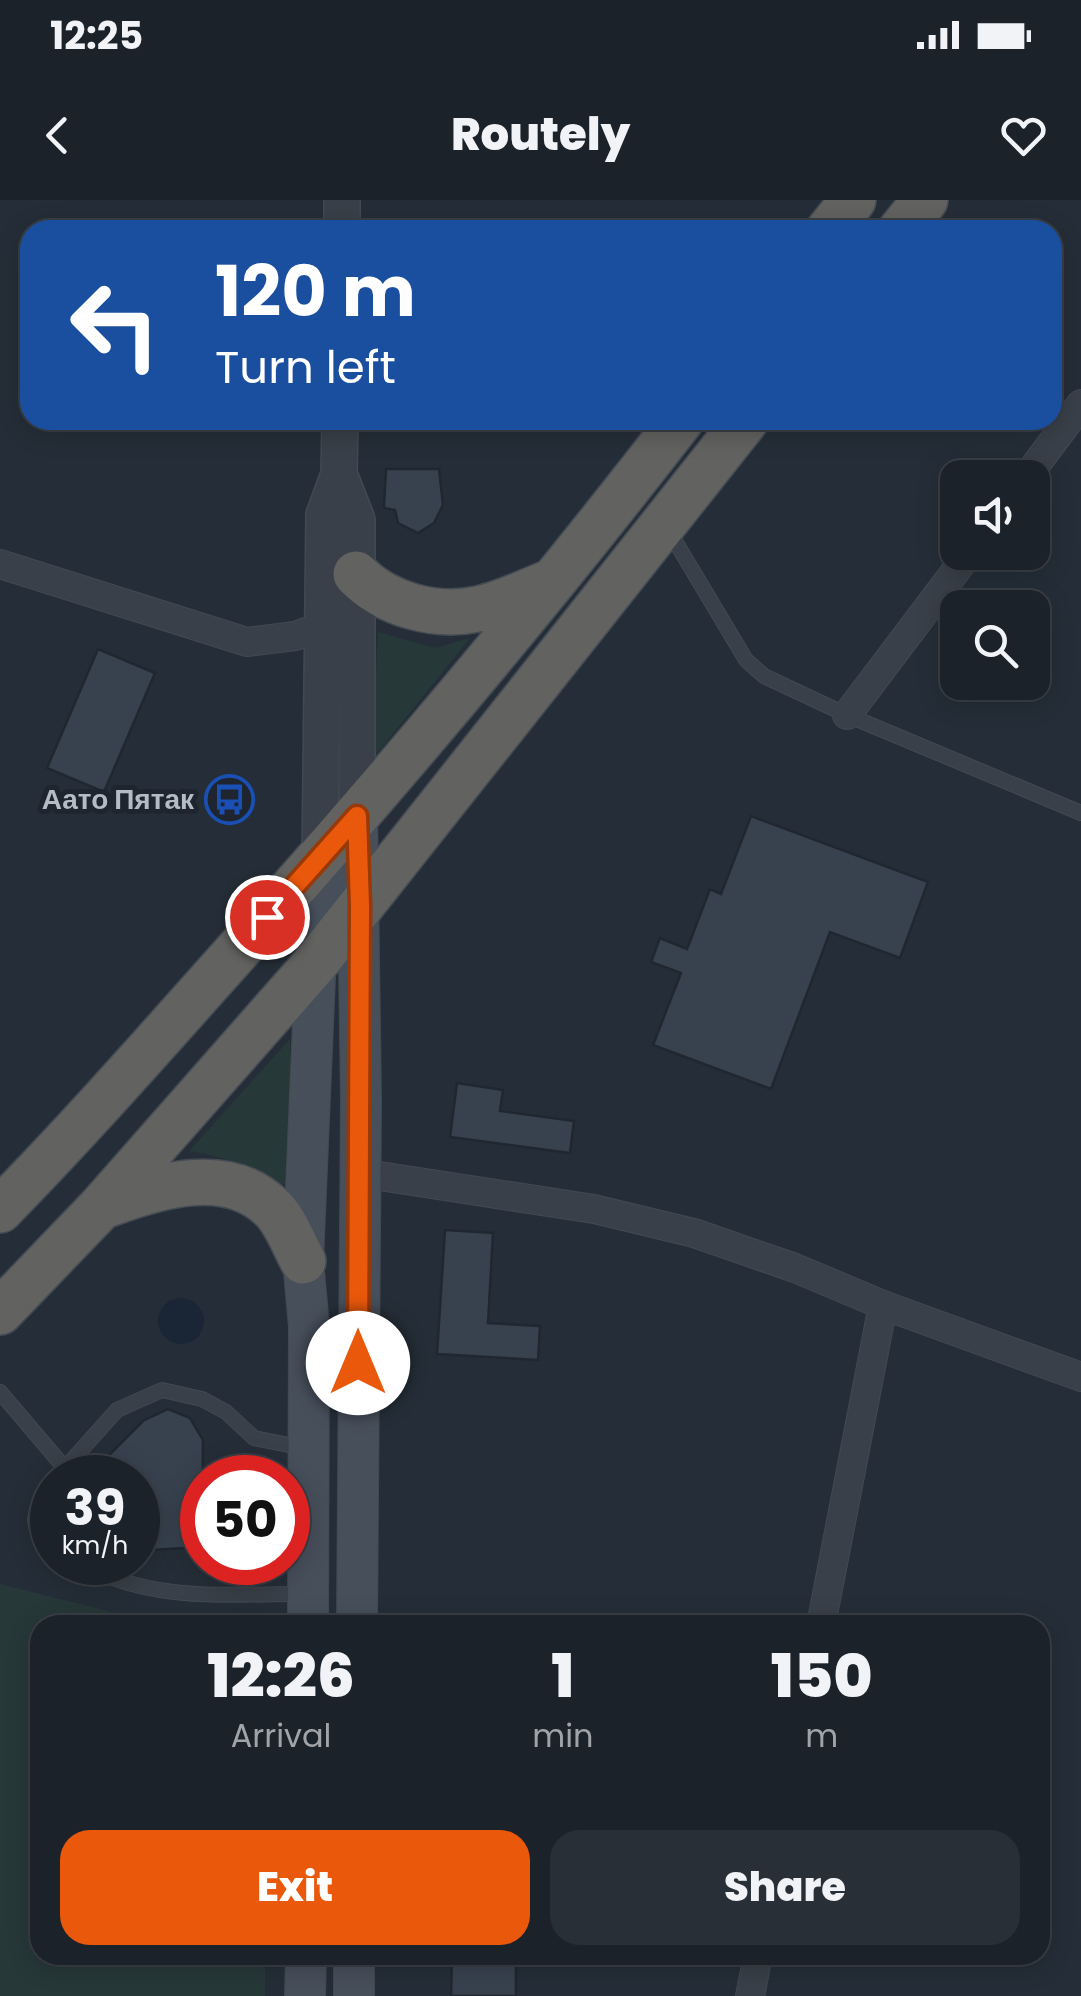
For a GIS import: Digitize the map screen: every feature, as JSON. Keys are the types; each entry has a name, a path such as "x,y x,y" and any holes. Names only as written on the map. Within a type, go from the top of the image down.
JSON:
{"highway":[{"path":"837,220 852,200"},
{"path":"909,220 925,200"},
{"path":"0,1210 82,1126 357,816 558,579 674,430"},
{"path":"0,1312 100,1208 314,965 738,430"},
{"path":"356,574 382,596 417,608 447,612 480,609 558,579"},
{"path":"100,1208 154,1187 202,1182 244,1189 273,1208 303,1261"}],"main road":[{"path":"356,1615 360,1173 357,816"},
{"path":"308,1610 308,1326 303,1261 320,858"},
{"path":"305,1996 306,1965"},
{"path":"354,1965 354,1996"}],"street":[{"path":"1062,430 1081,404"},
{"path":"340,430 340,474 357,520 357,816"},
{"path":"1039,460 1062,430"},
{"path":"320,858 324,515 340,474"},
{"path":"0,564 236,640 257,642 295,636 324,626"},
{"path":"847,715 956,570"},
{"path":"360,1173 594,1209 694,1233 1081,1377"},
{"path":"823,1615 883,1305"},
{"path":"750,1996 756,1965"}],"lane":[{"path":"663,522 751,666 764,676 1081,813"},
{"path":"75,1455 116,1410 162,1390 202,1398 226,1412 254,1438 309,1449"},
{"path":"0,1392 43,1455"},
{"path":"138,1585 174,1594 308,1610"}],"shaded area":[{"path":"378,632 435,648 470,638 372,760"},
{"path":"290,1039 293,1190 243,1165 189,1151"},
{"path":"0,1584 124,1615 30,1615 30,1965 265,1965 265,1996 0,1996"}],"water":[{"path":"181,1298 197,1305 204,1321 197,1337 181,1344 165,1337 158,1321 165,1305"}],"building":[{"path":"386,469 439,469 443,505 434,523 418,533 398,523 395,510 384,508"},
{"path":"98,649 155,673 104,792 47,768"},
{"path":"751,816 928,882 900,958 830,932 771,1089 653,1045 681,973 651,962 660,938 687,949 710,889 721,894"},
{"path":"457,1083 503,1090 500,1111 574,1121 570,1153 450,1137"},
{"path":"445,1230 493,1233 488,1323 540,1326 538,1360 437,1354"},
{"path":"168,1409 190,1418 203,1440 203,1455 180,1455 180,1548 160,1549 160,1455 109,1455 144,1420"},
{"path":"452,1965 516,1965 516,1996 451,1996"}],"place":[{"name":"Аато Пятак","path":"229,799"}],"route":[{"path":"267,917 357,816 358,1363"}]}
